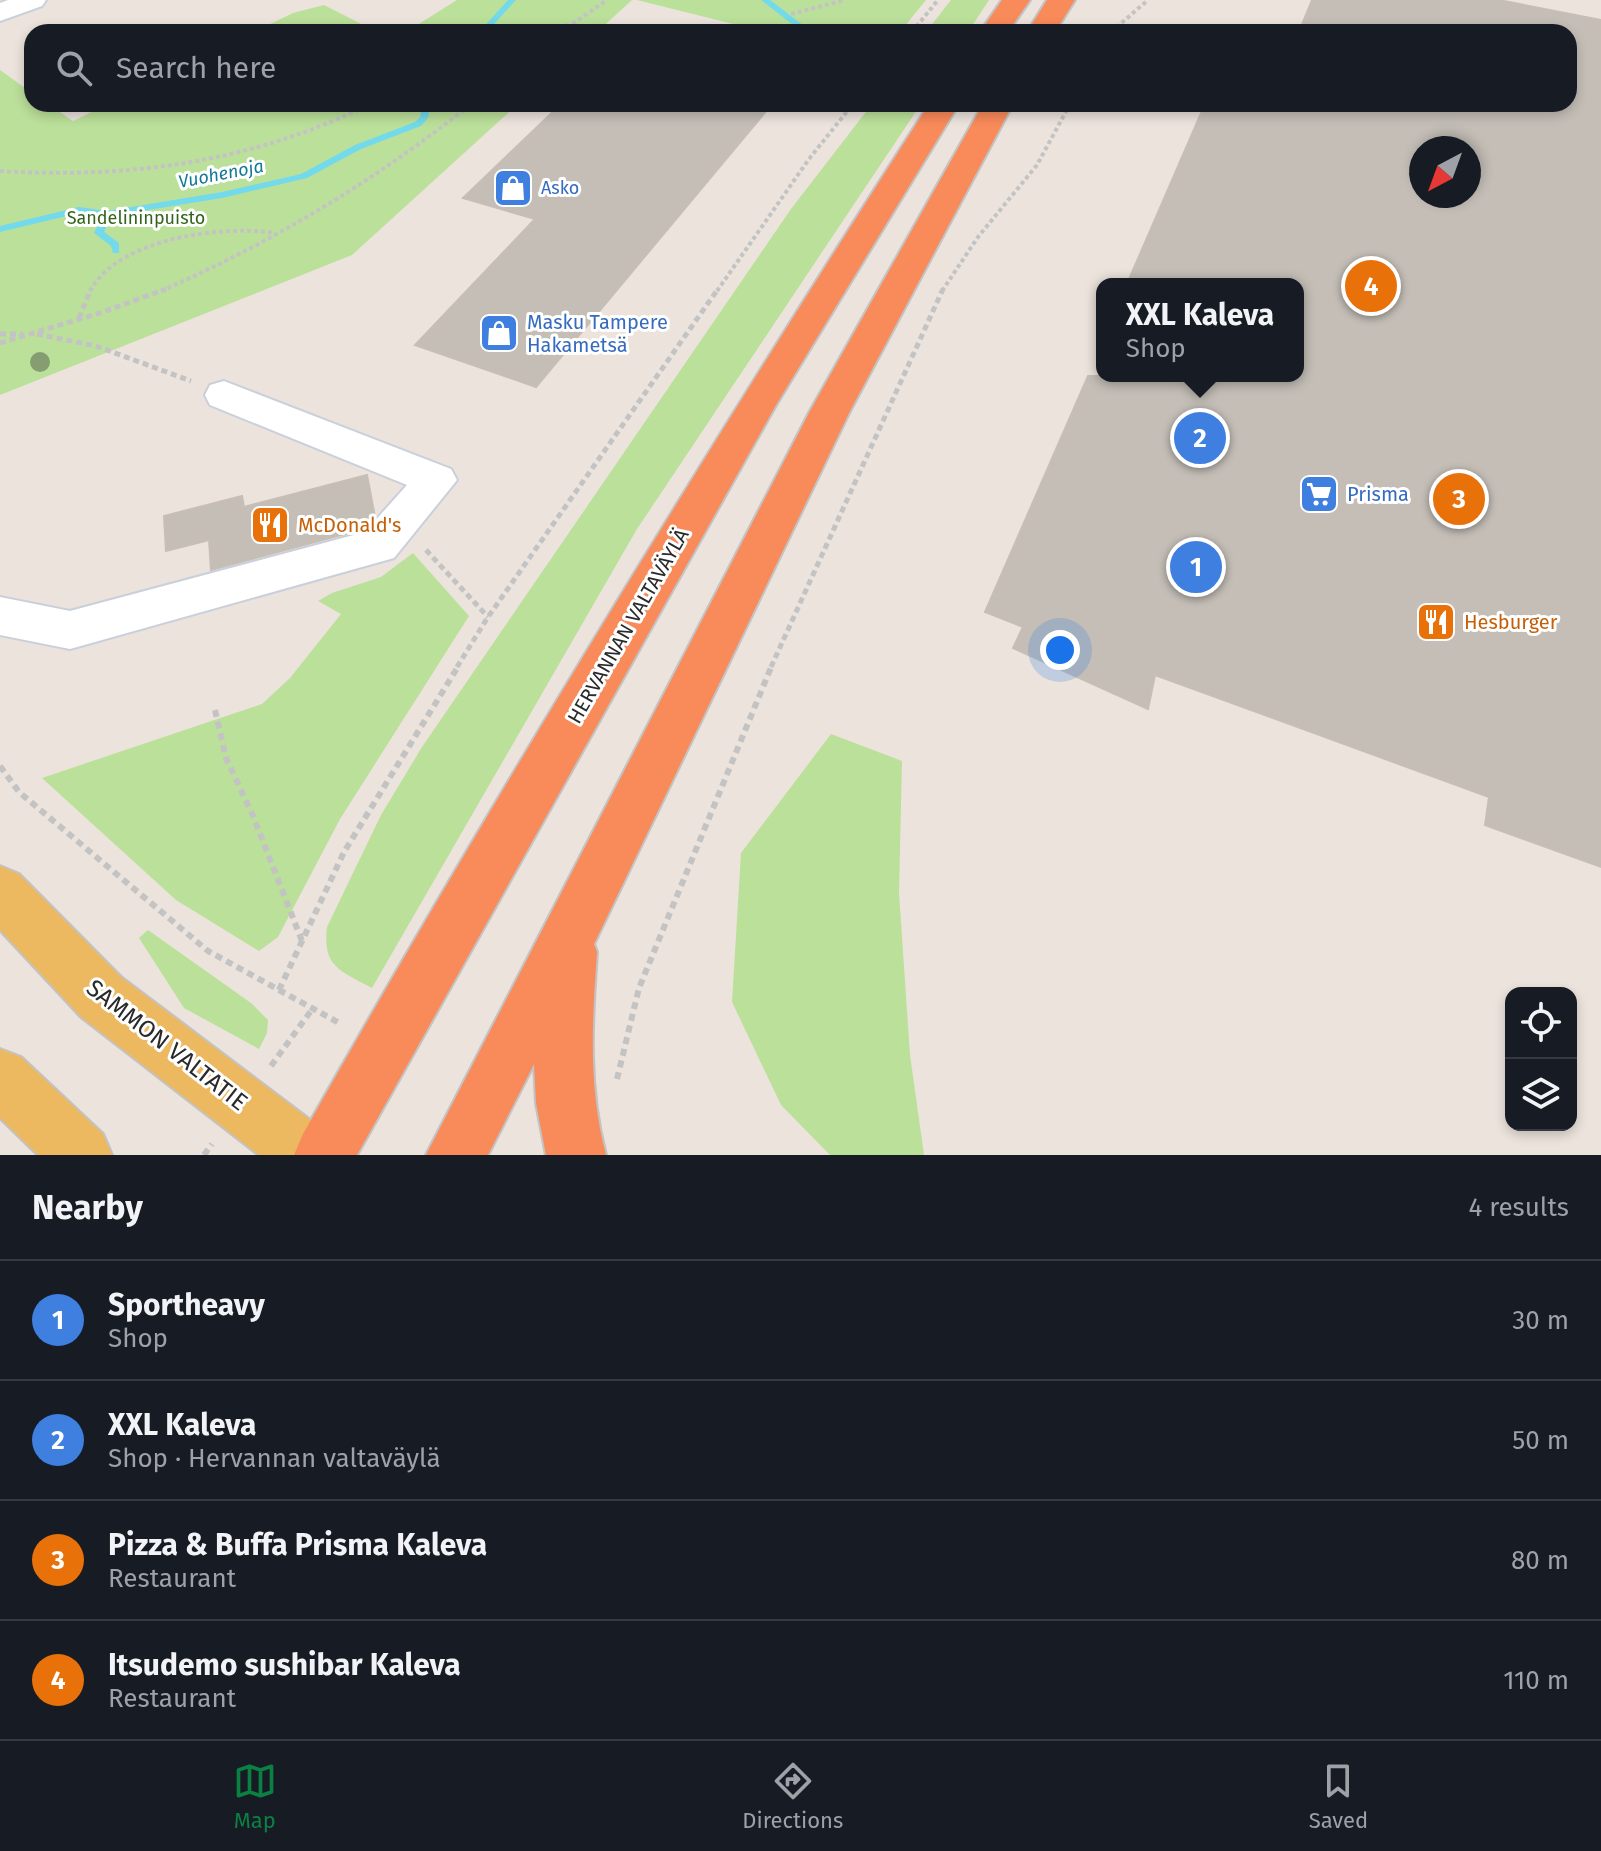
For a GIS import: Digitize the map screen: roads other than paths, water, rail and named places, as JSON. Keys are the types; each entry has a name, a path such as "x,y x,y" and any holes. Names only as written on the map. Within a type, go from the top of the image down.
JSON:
{"highway":[{"path":"1000,24 1016,0"},
{"path":"1046,24 1061,0"},
{"name":"HERVANNAN VALTAVÄYLÄ","path":"324,1155 403,1012 761,397 939,112"},
{"path":"456,1155 573,929 830,411 994,112"},
{"path":"573,929 560,1049 566,1119 576,1155"}],"main road":[{"name":"SAMMON VALTATIE","path":"0,892 101,997 308,1155"},
{"path":"0,1078 82,1155"}],"street":[{"path":"1,11 32,0"},
{"path":"0,616 70,630 379,546 436,480 224,395"}],"waterway":[{"name":"Vuohenoja","path":"490,24 512,0"},
{"path":"765,0 797,24"},
{"name":"Vuohenoja","path":"107,214 222,195 304,176 358,147 418,124 425,112"},
{"name":"Vuohenoja","path":"0,229 79,210 107,214"},
{"path":"107,214 99,233 116,245 116,251"}],"place":[{"name":"Asko","path":"513,188"},
{"name":"Itsudemo sushibar Kaleva","path":"1371,286"},
{"name":"Masku Tampere Hakametsä","path":"499,333"},
{"name":"XXL Kaleva","path":"1200,438"},
{"name":"Prisma","path":"1319,494"},
{"name":"Pizza & Buffa Prisma Kaleva","path":"1459,499"},
{"name":"McDonald's","path":"270,525"},
{"name":"Sportheavy","path":"1196,567"},
{"name":"Hesburger","path":"1436,622"}],"park label":[{"name":"Sandelininpuisto","path":"136,218"}]}
